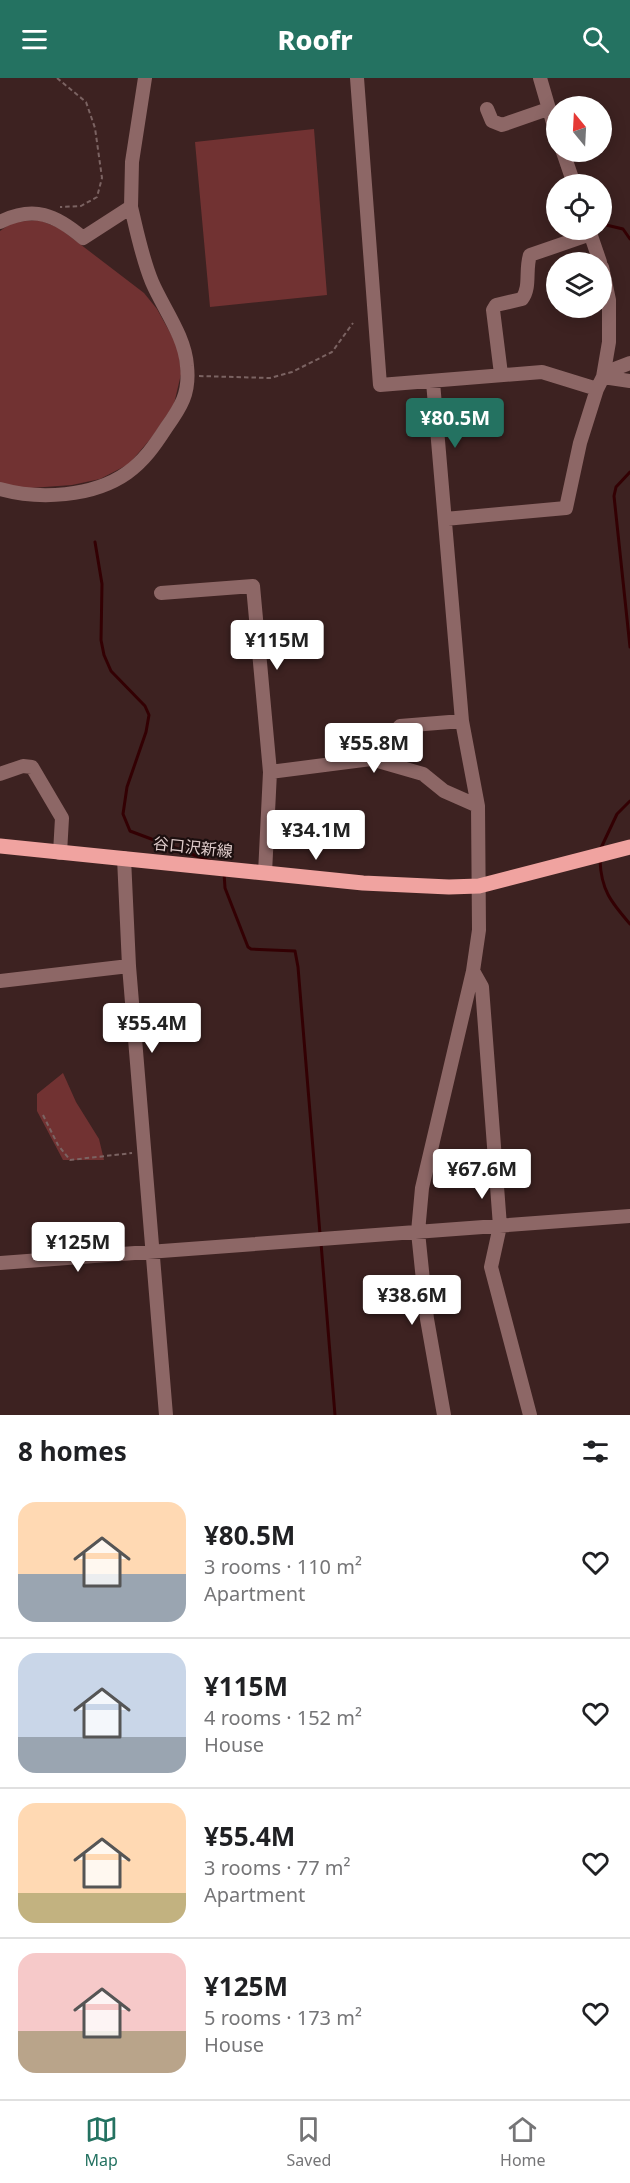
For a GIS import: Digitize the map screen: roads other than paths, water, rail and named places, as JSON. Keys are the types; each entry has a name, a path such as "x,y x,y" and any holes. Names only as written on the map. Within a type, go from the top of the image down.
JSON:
{"main road":[{"name":"谷口沢新線","path":"0,846 363,883 449,887 479,886 630,847"}],"street":[{"path":"0,489 18,494 62,494 98,488 127,473 150,453 180,408 188,388 187,363 179,336 151,279 131,207 132,162 145,78"},
{"path":"357,78 380,385 542,372 600,383 630,381"},
{"path":"540,78 546,101"},
{"path":"487,109 492,121 502,125 546,110"},
{"path":"0,222 14,215 39,214 63,221 83,238 131,207"},
{"path":"501,374 493,310 496,305 522,299 527,292 527,263 530,255 569,240"},
{"path":"445,519 566,508 580,443 600,383 609,342 609,318"},
{"path":"600,383 617,368 630,363"},
{"path":"434,382 462,721 478,806 479,886 479,930 474,970 422,1188 418,1232 427,1320 444,1415"},
{"path":"161,593 253,586 270,772 266,873"},
{"path":"371,759 400,726 462,721"},
{"path":"270,772 371,759 423,774 444,791 478,806"},
{"path":"0,774 23,766 32,767 62,818 60,853"},
{"path":"124,858 129,966 166,1415"},
{"path":"0,981 129,966"},
{"path":"474,970 482,987 500,1226 491,1267 530,1415"},
{"path":"0,1263 630,1216"}],"waterway":[{"path":"612,226 623,229 630,239"},
{"path":"630,472 616,487 614,496 630,647"},
{"path":"95,542 102,584 101,640 104,655 111,671 145,706 149,715 146,732 127,787 123,814 130,831 210,861"},
{"path":"600,850 617,814 630,801"},
{"path":"600,860 602,880 608,895 630,924"},
{"path":"224,873 225,888 248,947 295,951 320,1234"},
{"path":"321,1243 335,1415"}]}
